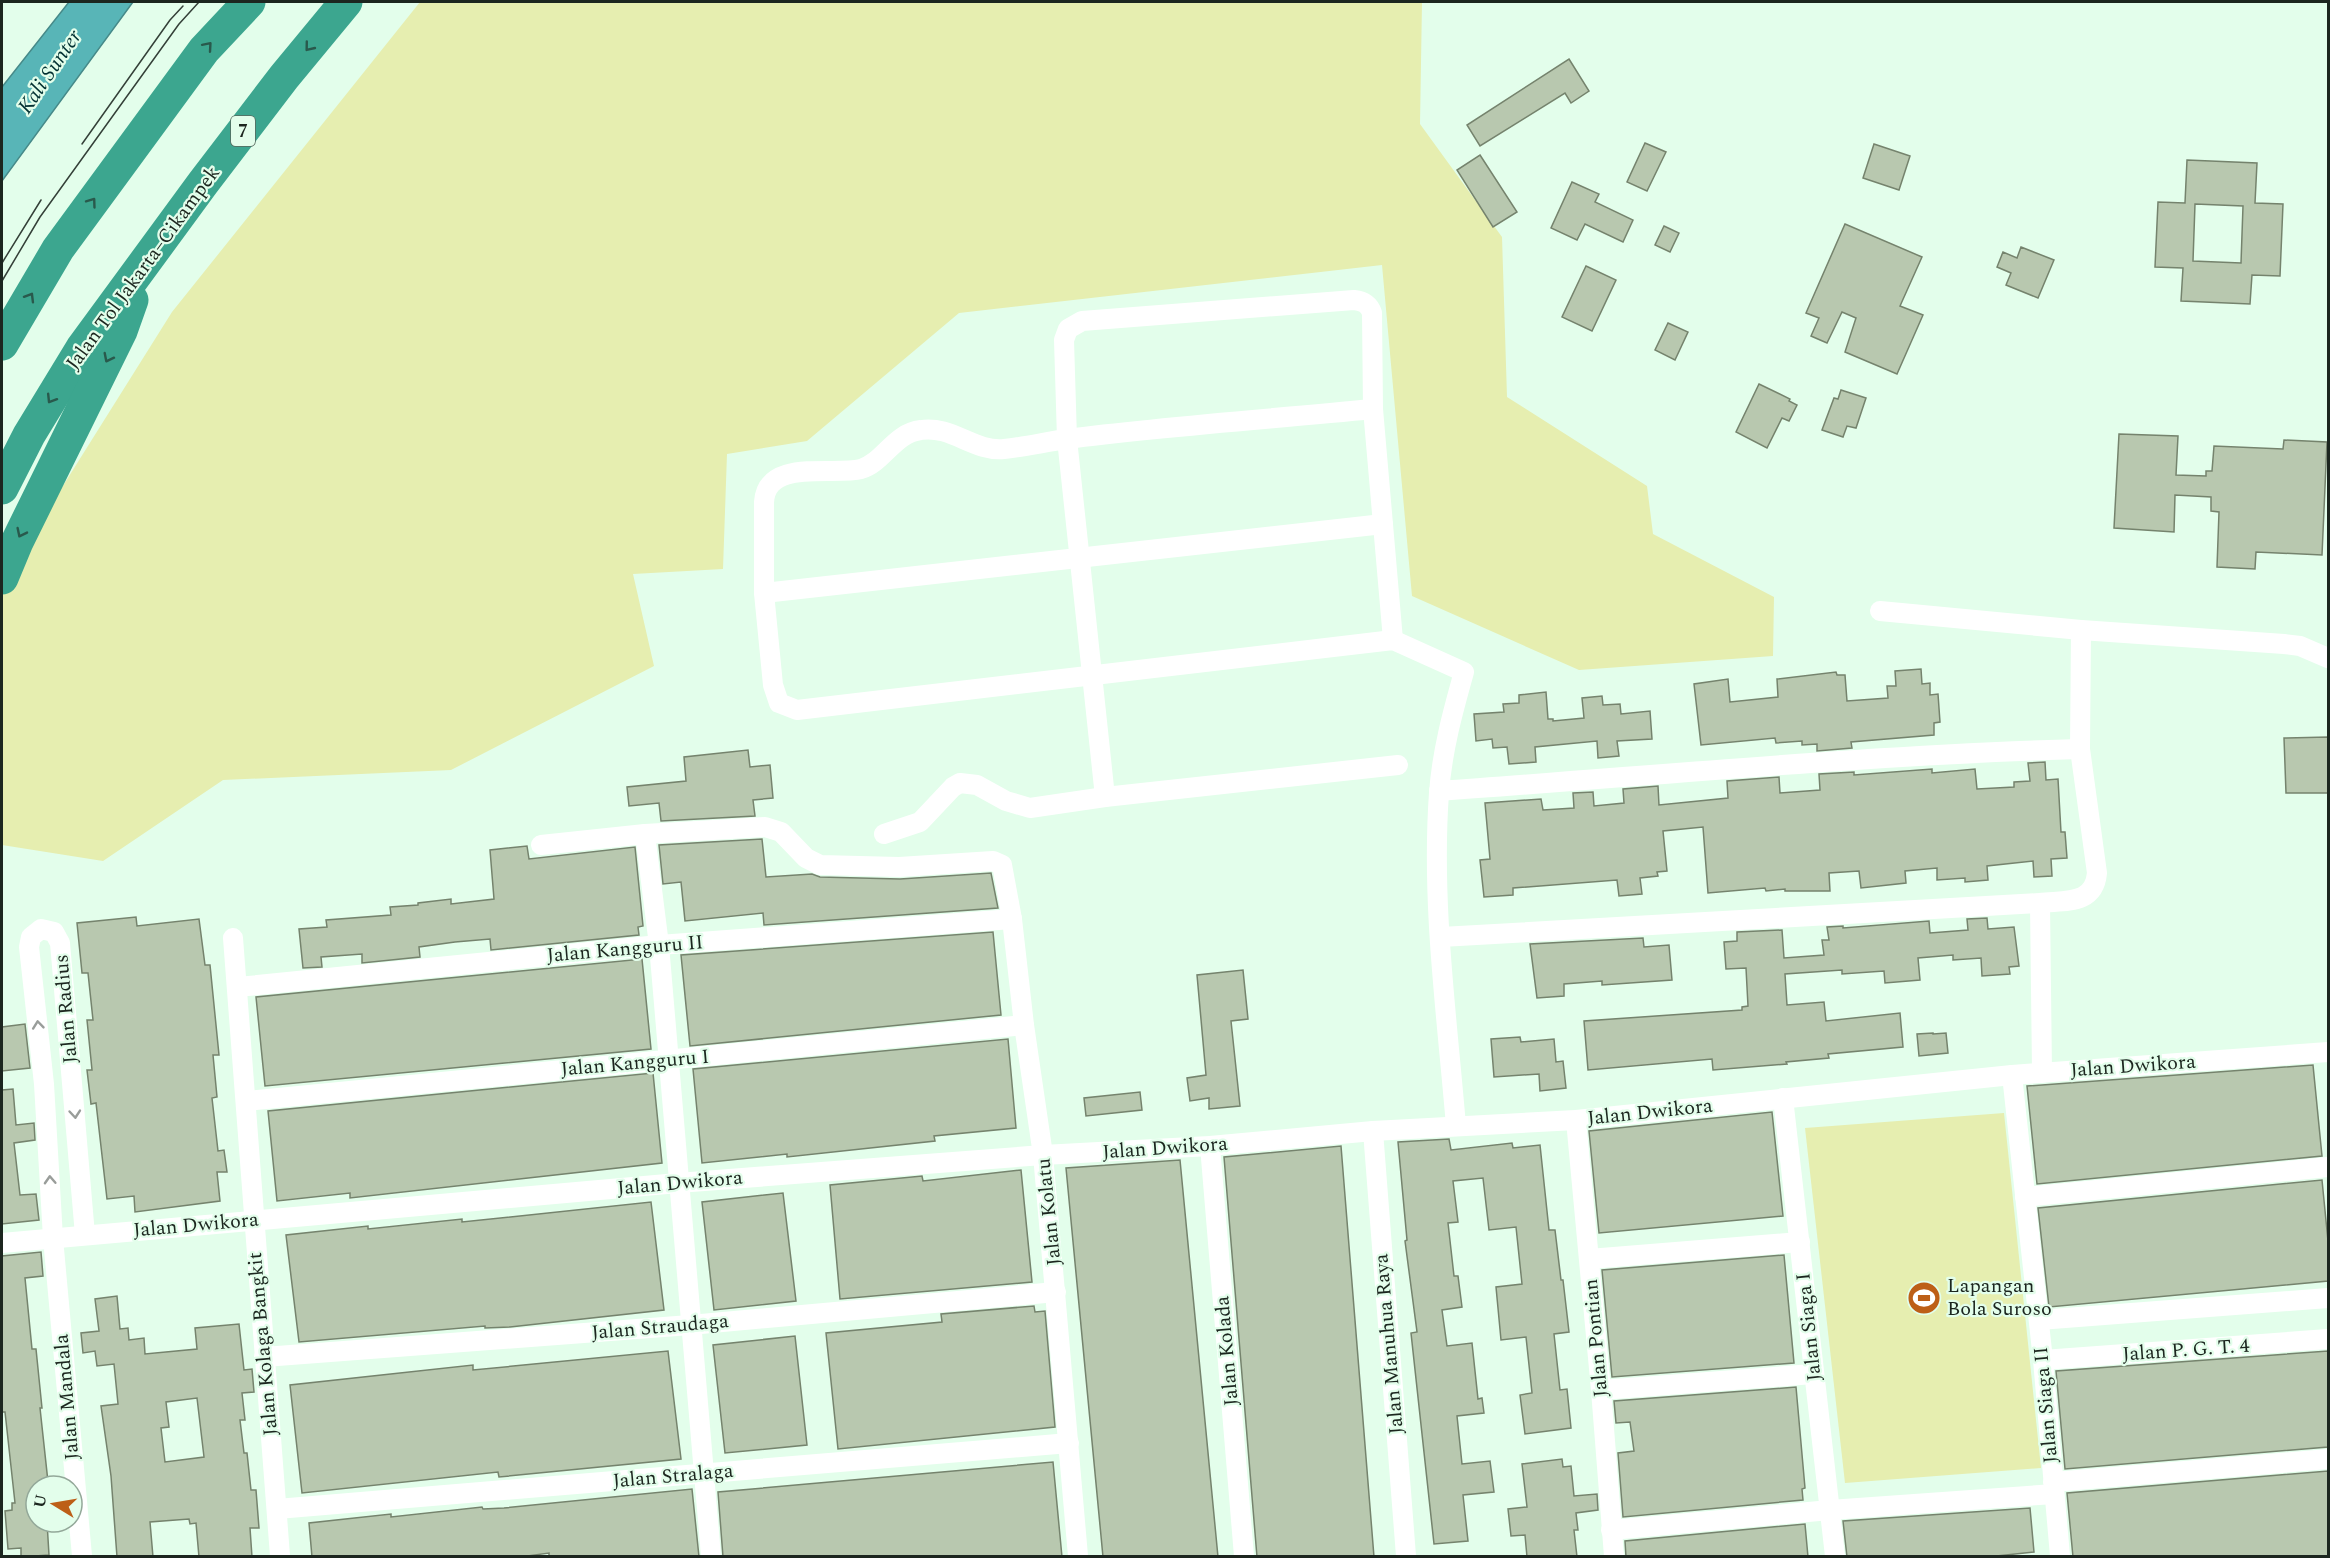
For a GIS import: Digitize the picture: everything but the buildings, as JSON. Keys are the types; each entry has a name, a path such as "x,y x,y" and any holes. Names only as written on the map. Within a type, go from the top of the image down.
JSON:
{"highway":[{"path":"2,344 58,249 204,50 249,2"},
{"name":"Jalan Tol Jakarta–Cikampek","path":"2,488 29,435 82,348 203,183 284,77 346,2"},
{"path":"2,578 22,532 122,331 145,265"}],"street":[{"path":"1105,797 1066,439 1064,340 1068,329 1082,321 1354,300 1369,306 1372,313 1373,409 1393,640"},
{"path":"1373,409 1066,439 994,449 935,429 920,430 894,442 872,463 861,469 815,471 780,477 773,481 764,495 764,593 773,685 779,703 796,710 1393,640 1464,672 1449,728 1439,791 1437,869 1456,1126"},
{"path":"764,593 1383,524"},
{"path":"1880,611 2081,630 2284,644 2300,646 2328,658"},
{"path":"1441,937 2040,903 2082,898 2089,895 2094,889 2097,873 2080,749 2081,630"},
{"path":"1439,791 1838,762 2026,750 2080,749"},
{"path":"884,834 920,822 928,816 952,787 960,783 977,785 1006,801 1030,808 1105,797 1398,765"},
{"name":"Jalan Kolatu","path":"645,834 765,827 782,832 806,858 820,865 899,867 993,861 1000,863 1004,870 1012,919 1024,1026 1043,1155 1078,1557"},
{"path":"541,845 645,834 659,945 711,1557"},
{"path":"2040,903 2042,1073"},
{"name":"Jalan Kangguru II","path":"238,987 659,945 1012,919"},
{"name":"Jalan Radius","path":"53,1238 44,1084 29,942 34,933 45,929 54,932 60,943 85,1235"},
{"name":"Jalan Kolaga Bangkit","path":"233,938 280,1557"},
{"name":"Jalan Kangguru I","path":"246,1101 1024,1026"},
{"name":"Jalan Dwikora","path":"2,1243 678,1182 1043,1155 1210,1146 1373,1131 1576,1120 2012,1075 2328,1052"},
{"name":"Jalan Siaga II","path":"2012,1075 2043,1360 2060,1557"},
{"path":"44,1084 72,1082"},
{"name":"Jalan Siaga I","path":"1783,1098 1835,1557"},
{"name":"Jalan Pontian","path":"1576,1120 1614,1557"},
{"name":"Jalan Manuhua Raya","path":"1373,1131 1406,1557"},
{"name":"Jalan Kolada","path":"1210,1146 1244,1557"},
{"path":"2025,1197 2328,1167"},
{"name":"Jalan Mandala","path":"53,1238 82,1557"},
{"path":"1589,1259 1800,1242"},
{"name":"Jalan Straudaga","path":"264,1357 690,1325 1056,1292"},
{"path":"2038,1320 2328,1298"},
{"name":"Jalan P. G. T. 4","path":"2043,1360 2328,1340"},
{"path":"1601,1390 1813,1374"},
{"name":"Jalan Stralaga","path":"277,1509 1069,1443"},
{"path":"1611,1530 2328,1459"}],"green space":[{"path":"420,2 1422,2 1420,124 1502,237 1507,397 1647,486 1653,534 1774,597 1773,656 1579,670 1412,596 1382,265 959,313 807,441 727,454 723,569 633,574 654,666 451,770 223,780 103,861 2,845 2,583 172,312"},
{"name":"Lapangan Bola Suroso","path":"2004,1113 2041,1468 1845,1483 1805,1128"}],"water":[{"name":"Kali Sunter","path":"69,2 133,2 2,181 2,87"}],"tram line":[{"path":"2,281 40,217 179,24 199,2"},
{"path":"82,144 170,20 183,6"},
{"path":"2,263 41,200"}],"place":[{"name":"Lapangan Bola Suroso","path":"1924,1298"}]}
